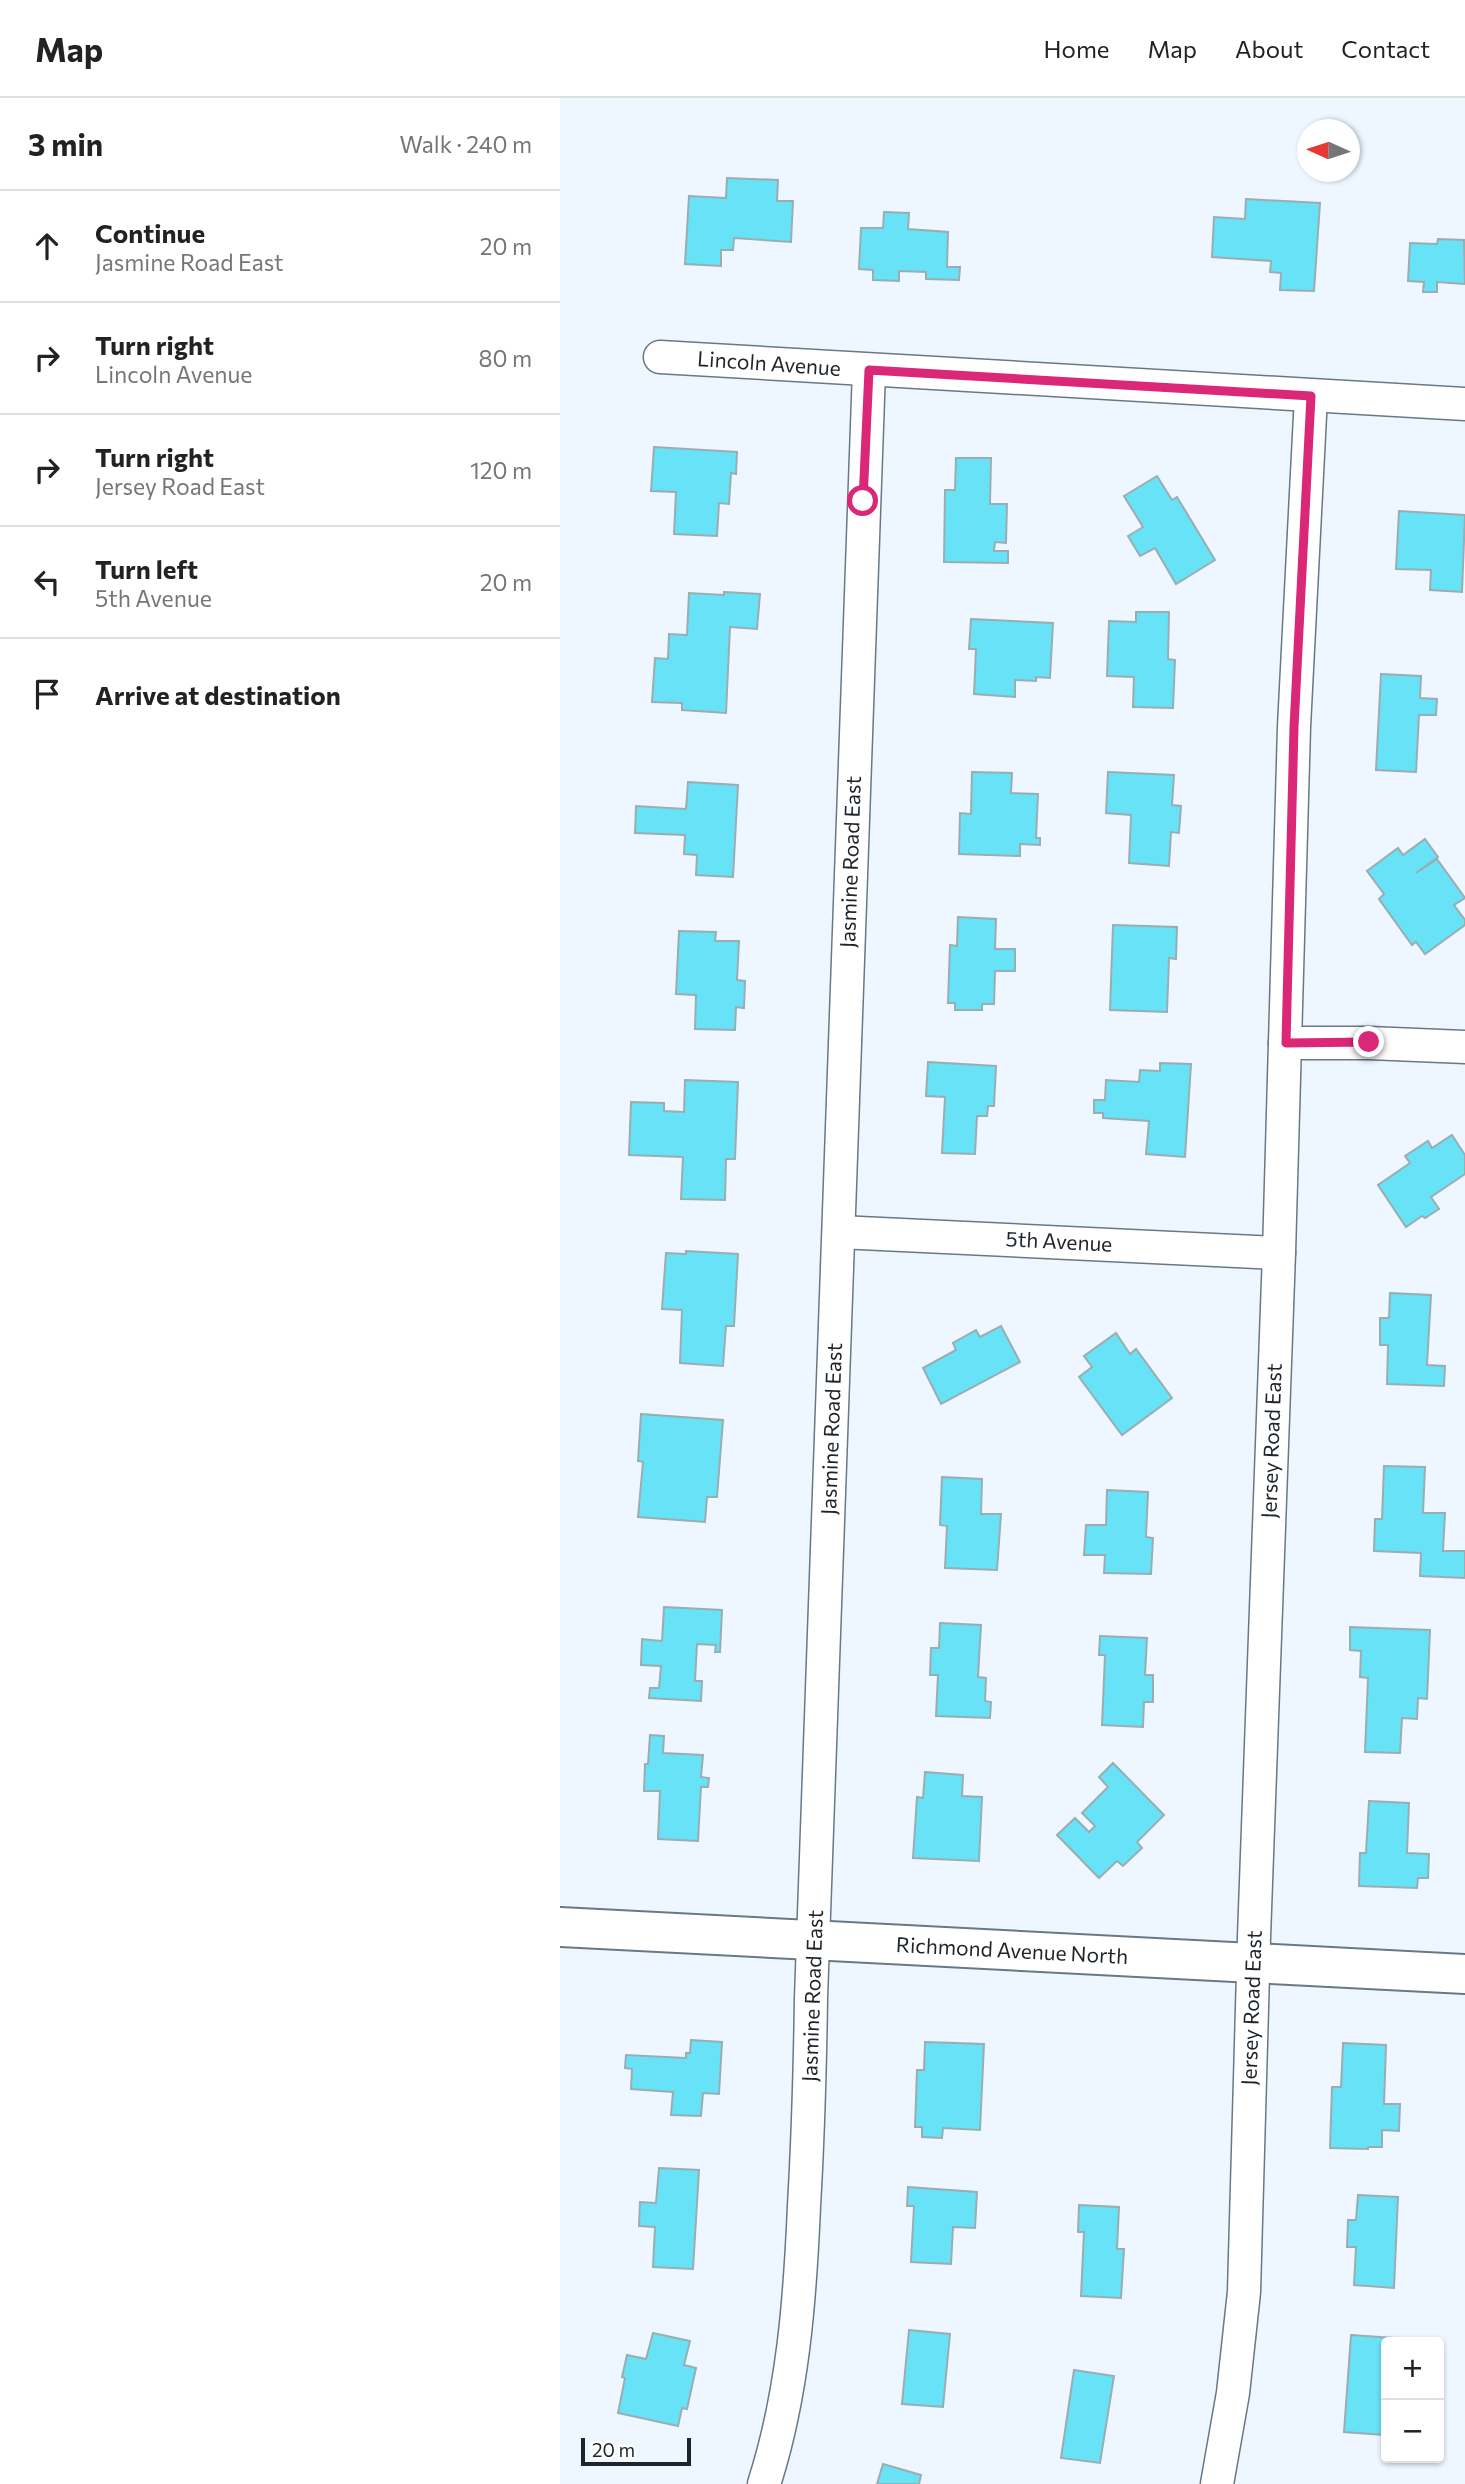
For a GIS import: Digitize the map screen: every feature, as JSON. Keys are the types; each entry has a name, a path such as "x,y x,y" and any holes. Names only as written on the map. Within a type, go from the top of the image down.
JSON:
{"street":[{"name":"Lincoln Avenue","path":"660,357 1465,404"},
{"name":"Jasmine Road East","path":"764,2484 775,2451 793,2357 810,2099 811,1998 869,370"},
{"name":"Jersey Road East","path":"1217,2484 1233,2393 1244,2292 1294,727 1311,396"},
{"path":"1286,1043 1369,1042 1465,1047"},
{"name":"5th Avenue","path":"839,1232 1279,1253"},
{"name":"Richmond Avenue North","path":"560,1927 1465,1974"}],"building":[{"path":"727,178 778,180 777,201 793,201 791,242 734,238 733,250 721,250 721,266 685,264 689,196 726,198"},
{"path":"1246,199 1320,203 1314,291 1280,290 1281,273 1270,272 1271,261 1212,257 1214,217 1245,219"},
{"path":"884,212 909,213 908,229 948,232 947,267 960,267 959,280 926,279 926,272 899,271 899,281 873,280 873,270 859,269 861,228 883,228"},
{"path":"1438,239 1464,240 1465,284 1437,282 1437,292 1423,292 1424,282 1408,281 1410,243 1437,244"},
{"path":"654,447 737,452 736,474 731,473 729,504 719,503 717,536 674,534 676,492 651,491"},
{"path":"956,458 991,458 990,504 1007,504 1006,543 995,542 994,551 1008,551 1008,563 944,562 945,490 955,490"},
{"path":"1157,476 1172,500 1177,497 1215,560 1176,584 1155,548 1140,556 1128,536 1143,527 1124,496"},
{"path":"1399,511 1465,515 1462,592 1430,590 1431,570 1396,569"},
{"path":"724,592 760,594 757,629 730,627 726,713 682,710 682,703 652,702 655,658 668,659 669,634 687,635 689,593 724,595"},
{"path":"1136,612 1169,612 1168,659 1175,660 1173,708 1133,707 1134,677 1107,676 1109,621 1136,622"},
{"path":"971,619 1053,623 1050,678 1036,677 1036,681 1015,680 1015,697 974,694 976,649 969,649"},
{"path":"1381,674 1421,676 1420,698 1437,699 1436,715 1419,715 1416,772 1376,770"},
{"path":"972,772 1012,773 1011,793 1038,794 1036,838 1040,838 1040,845 1020,844 1020,856 959,854 960,813 971,814"},
{"path":"1108,772 1174,775 1172,805 1181,806 1179,833 1171,832 1169,866 1129,863 1131,815 1106,813"},
{"path":"688,782 738,785 733,877 696,875 697,855 684,854 685,835 635,833 636,806 686,809"},
{"path":"1425,839 1438,857 1416,873 1437,859 1465,898 1454,905 1465,920 1465,925 1425,954 1416,942 1412,945 1379,899 1384,894 1367,871 1398,848 1403,855"},
{"path":"958,917 996,919 995,949 1015,949 1015,971 995,971 994,1004 982,1004 982,1010 955,1010 955,1003 948,1003 950,945 957,946"},
{"path":"1113,925 1177,927 1176,959 1169,958 1167,1012 1110,1010"},
{"path":"679,931 716,932 715,941 739,941 737,980 745,981 744,1008 736,1007 735,1030 695,1029 696,995 676,994"},
{"path":"928,1062 996,1066 994,1106 988,1106 987,1116 977,1116 975,1154 942,1153 945,1097 926,1096"},
{"path":"1160,1063 1191,1064 1185,1157 1146,1154 1149,1121 1103,1118 1103,1113 1094,1113 1094,1100 1105,1100 1106,1080 1139,1082 1140,1070 1160,1071"},
{"path":"685,1080 738,1082 735,1159 726,1159 725,1200 681,1199 683,1157 629,1155 631,1102 664,1103 664,1111 684,1112"},
{"path":"1452,1135 1465,1155 1465,1174 1431,1197 1439,1209 1406,1227 1378,1185 1410,1163 1405,1156 1428,1141 1432,1148"},
{"path":"686,1251 738,1254 734,1326 726,1326 723,1366 680,1363 682,1310 662,1309 666,1253 686,1254"},
{"path":"1390,1293 1431,1295 1427,1365 1445,1366 1444,1386 1387,1384 1388,1345 1380,1345 1380,1318 1389,1318"},
{"path":"1001,1326 1020,1362 941,1404 923,1368 956,1350 953,1343 976,1330 980,1337"},
{"path":"1116,1333 1130,1354 1136,1349 1172,1398 1122,1435 1079,1377 1092,1367 1084,1356"},
{"path":"641,1414 723,1420 717,1497 707,1497 705,1522 638,1517 643,1462 638,1461"},
{"path":"1384,1466 1425,1467 1423,1513 1445,1513 1443,1551 1465,1551 1465,1578 1420,1576 1421,1553 1374,1551 1375,1519 1382,1519"},
{"path":"942,1477 982,1479 981,1514 1001,1514 997,1570 945,1568 947,1526 940,1525"},
{"path":"1107,1490 1148,1492 1146,1537 1153,1538 1151,1574 1104,1573 1105,1555 1084,1555 1086,1525 1106,1525"},
{"path":"664,1607 722,1610 720,1652 715,1652 716,1645 697,1644 695,1681 702,1681 701,1701 649,1698 650,1688 659,1688 661,1666 641,1665 642,1639 662,1641"},
{"path":"940,1623 981,1625 978,1677 986,1678 985,1701 991,1702 990,1718 936,1716 938,1675 930,1675 931,1648 939,1648"},
{"path":"1350,1627 1430,1630 1427,1699 1418,1698 1417,1719 1402,1718 1400,1753 1365,1752 1368,1678 1360,1677 1361,1651 1350,1650"},
{"path":"1100,1636 1147,1638 1145,1675 1153,1675 1153,1702 1144,1702 1143,1727 1102,1725 1105,1655 1099,1655"},
{"path":"650,1735 664,1736 663,1753 703,1755 701,1777 709,1778 708,1787 701,1787 698,1841 658,1839 660,1791 644,1791"},
{"path":"1113,1763 1164,1815 1137,1842 1142,1848 1123,1866 1117,1861 1099,1878 1057,1835 1075,1818 1089,1832 1095,1826 1082,1813 1108,1787 1099,1777"},
{"path":"925,1772 963,1775 962,1796 982,1797 979,1861 913,1858 917,1797 923,1798"},
{"path":"1369,1801 1409,1803 1407,1853 1429,1854 1428,1878 1418,1878 1417,1888 1359,1886 1360,1853 1366,1853"},
{"path":"691,2040 722,2042 719,2094 703,2093 701,2116 671,2115 673,2092 631,2089 632,2069 625,2068 626,2055 686,2058 686,2053 690,2053"},
{"path":"925,2042 984,2044 980,2130 943,2128 942,2138 922,2137 922,2127 915,2127 917,2070 924,2070"},
{"path":"1343,2043 1386,2045 1384,2104 1400,2104 1399,2131 1382,2130 1382,2147 1330,2148 1332,2087 1341,2087"},
{"path":"659,2168 699,2170 693,2269 653,2267 655,2227 639,2226 640,2202 656,2203"},
{"path":"908,2187 977,2192 975,2228 953,2227 951,2264 911,2262 914,2206 907,2206"},
{"path":"1358,2195 1398,2197 1394,2288 1354,2285 1356,2247 1347,2247 1348,2220 1356,2220"},
{"path":"1079,2205 1119,2207 1117,2249 1124,2249 1121,2298 1081,2296 1084,2232 1078,2232"},
{"path":"909,2330 950,2334 943,2407 902,2404"},
{"path":"653,2333 690,2341 684,2365 696,2368 687,2409 682,2408 678,2426 618,2413 627,2355 646,2359"},
{"path":"1351,2335 1381,2337 1381,2435 1344,2432"},
{"path":"1074,2370 1114,2376 1100,2463 1061,2458"},
{"path":"883,2464 921,2475 919,2484 877,2484"}],"route":[{"path":"863,501 869,370 1311,396 1294,727 1286,1043 1369,1042"}]}
